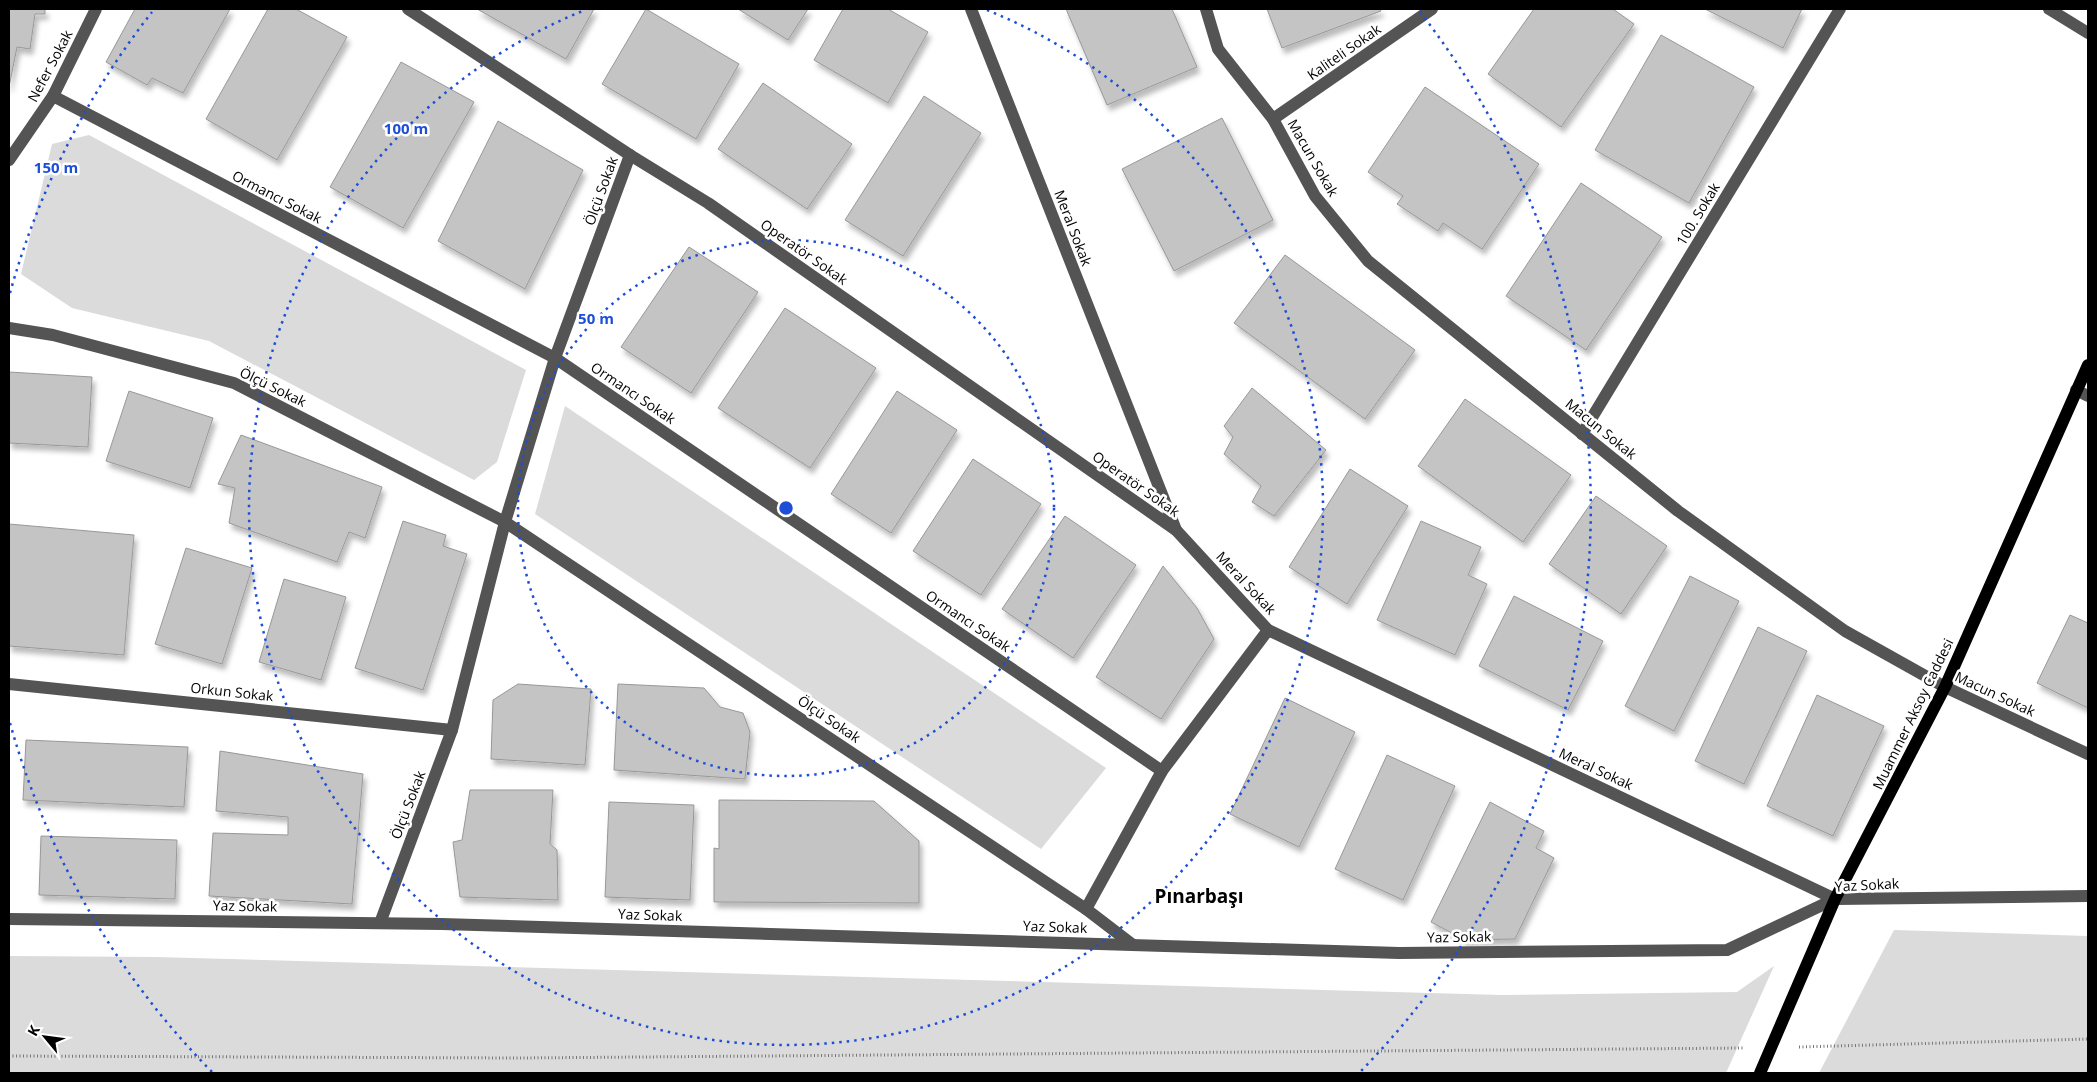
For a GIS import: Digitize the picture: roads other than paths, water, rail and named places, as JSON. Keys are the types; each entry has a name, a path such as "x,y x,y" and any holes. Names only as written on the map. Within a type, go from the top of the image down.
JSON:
{"main road":[{"name":"Muammer Aksoy Caddesi","path":"1760,1073 1835,899 1945,687 2088,365"}],"street":[{"name":"Nefer Sokak","path":"9,160 54,96 96,9"},
{"name":"Operatör Sokak","path":"408,9 630,155 708,203 1176,530"},
{"name":"Meral Sokak","path":"971,9 1176,530 1268,630 1835,899"},
{"name":"Macun Sokak","path":"1206,9 1218,49 1273,119 1315,196 1368,261 1678,511 1845,630 1945,687 2088,754"},
{"name":"Kaliteli Sokak","path":"1273,119 1432,9"},
{"name":"100. Sokak","path":"1582,434 1840,9"},
{"path":"2049,9 2088,33"},
{"name":"Ormancı Sokak","path":"54,96 555,358 1162,772"},
{"name":"Ölçü Sokak","path":"380,923 452,730 506,522 555,358 630,155"},
{"name":"Ölçü Sokak","path":"9,328 53,336 234,383 506,522 1086,910 1133,945"},
{"path":"2076,390 2088,396"},
{"path":"1086,910 1162,772 1268,630"},
{"name":"Orkun Sokak","path":"9,684 452,730"},
{"name":"Yaz Sokak","path":"9,919 380,923 1399,953 1727,950 1835,899 2088,896"}],"district":[{"name":"Pınarbaşı","path":"1199,896"}]}
